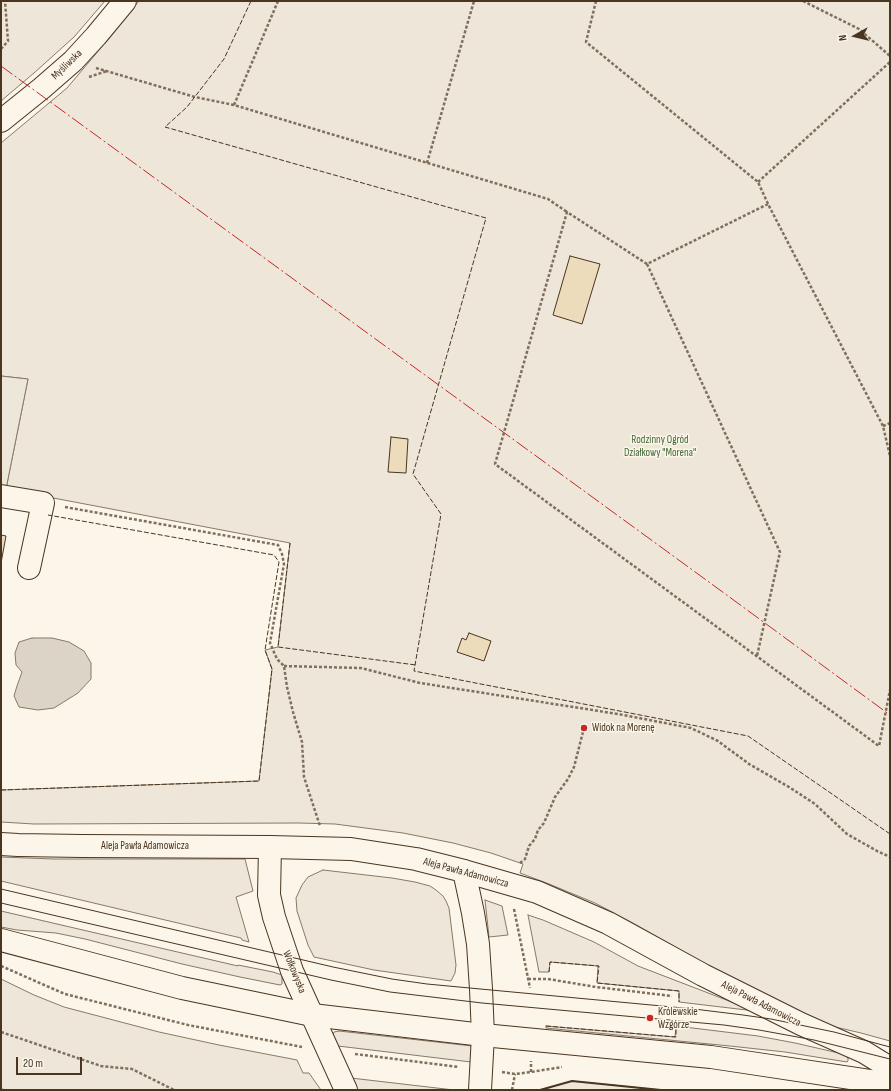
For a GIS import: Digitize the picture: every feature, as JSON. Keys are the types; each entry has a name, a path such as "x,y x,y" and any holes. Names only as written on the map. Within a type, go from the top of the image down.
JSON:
{"main road":[{"name":"Myśliwska","path":"1,122 72,61 96,36 125,1"},
{"path":"1,496 43,503 29,568"},
{"name":"Aleja Pawła Adamowicza","path":"1,844 351,849 416,859 464,871 537,892 608,923 703,975 801,1024 864,1052 890,1068"},
{"name":"Wołkowyska","path":"270,847 269,895 274,917 292,971 346,1090"},
{"path":"464,871 478,944 483,1035 480,1090"},
{"path":"1,940 182,988 312,1015 483,1035 711,1057 890,1084"}],"path":[{"path":"1,49 8,40 5,1"},
{"path":"234,105 278,1"},
{"path":"427,163 474,1"},
{"path":"596,1 586,42 758,182 883,426 890,456"},
{"path":"803,1 859,29 890,56"},
{"path":"72,61 195,96 234,105 548,199 647,264 780,552 757,656"},
{"path":"758,182 890,62"},
{"path":"647,264 768,204"},
{"path":"566,212 495,464 879,746 890,690"},
{"path":"883,426 890,423"},
{"path":"43,503 278,545 284,564 270,643 276,659 284,666 361,668 420,683 618,714 691,728 718,741 749,764 815,804 847,834 890,857"},
{"path":"284,666 287,687 302,742 304,777 321,829"},
{"path":"513,863 520,863 525,859 529,846 535,839 538,830 544,823 555,797 574,768 584,728"},
{"path":"514,909 530,988"},
{"path":"1,966 65,994 188,1026 308,1048"},
{"path":"528,979 548,979 596,987 672,996"},
{"path":"1,1032 101,1066 132,1070 174,1090"},
{"path":"348,1053 464,1067"},
{"path":"506,1073 515,1074 566,1066"},
{"path":"512,1090 515,1074"}],"green space":[{"path":"1,1 105,1 74,37 1,101"},
{"name":"Rodzinny Ogród Działkowy \"Morena\"","path":"139,1 890,1 890,1041 805,1020 595,903 520,873 523,864 491,853 453,843 403,833 335,824 34,824 1,822 1,790 259,781 272,669 265,650 278,647 290,543 6,489 28,379 1,376 1,143 67,88"},
{"path":"1,857 54,859 245,859 253,891 236,897 249,942 242,940 241,938 1,881"},
{"path":"323,870 415,882 430,886 443,896 449,908 456,965 455,973 451,981 374,970 314,957 308,945 297,911 296,898 302,885 308,877"},
{"path":"485,900 502,906 508,935 489,937"},
{"path":"1,911 238,966 273,972 282,975 282,984 280,985 240,977 182,964 56,933 17,930 1,927"},
{"path":"528,915 594,942 638,966 755,1011 679,1002 679,991 597,983 598,966 550,962 549,972 539,972"},
{"path":"1,979 34,995 64,1007 159,1032 297,1060 303,1073 309,1073 321,1090 1,1089"},
{"path":"546,1026 675,1037 676,1026 758,1036 795,1043 843,1054 848,1058 848,1061 785,1052 546,1028"},
{"path":"339,1031 472,1046 471,1062 338,1046 333,1035 334,1032"},
{"path":"351,1078 454,1090 357,1090"},
{"path":"572,1081 661,1090 540,1090"}],"shaded area":[{"path":"1,376 28,379 6,489 1,488"},
{"path":"32,638 52,638 69,642 84,651 91,663 91,679 78,693 54,708 38,710 19,707 14,696 22,672 16,665 15,653 19,642"}],"building":[{"path":"570,256 600,264 582,324 553,315"},
{"path":"391,437 408,439 406,473 388,472"},
{"path":"1,535 6,536 1,563"},
{"path":"469,633 491,641 484,661 457,652 462,638 466,640"}],"tram line":[{"path":"1,889 333,967 392,979 427,984 743,1015 771,1019 834,1032 890,1047"},
{"path":"1,903 331,980 390,992 482,1003 724,1025 814,1040 890,1059"}],"fence":[{"path":"251,1 224,59 187,107 165,127 486,218 413,474 441,514 414,671 748,736 890,834"},
{"path":"1,790 259,781 272,669 265,650 279,562 274,555 48,515"},
{"path":"290,543 278,647 416,665"},
{"path":"549,972 550,962 599,966 597,983 679,991 679,1002"},
{"path":"546,1026 676,1037 676,1027"}],"wall":[{"path":"540,1090 572,1081 661,1090"}],"power":[{"path":"1,66 890,715"}],"place":[{"name":"Widok na Morenę","path":"584,728"},
{"name":"Królewskie Wzgórze","path":"650,1018"}]}
